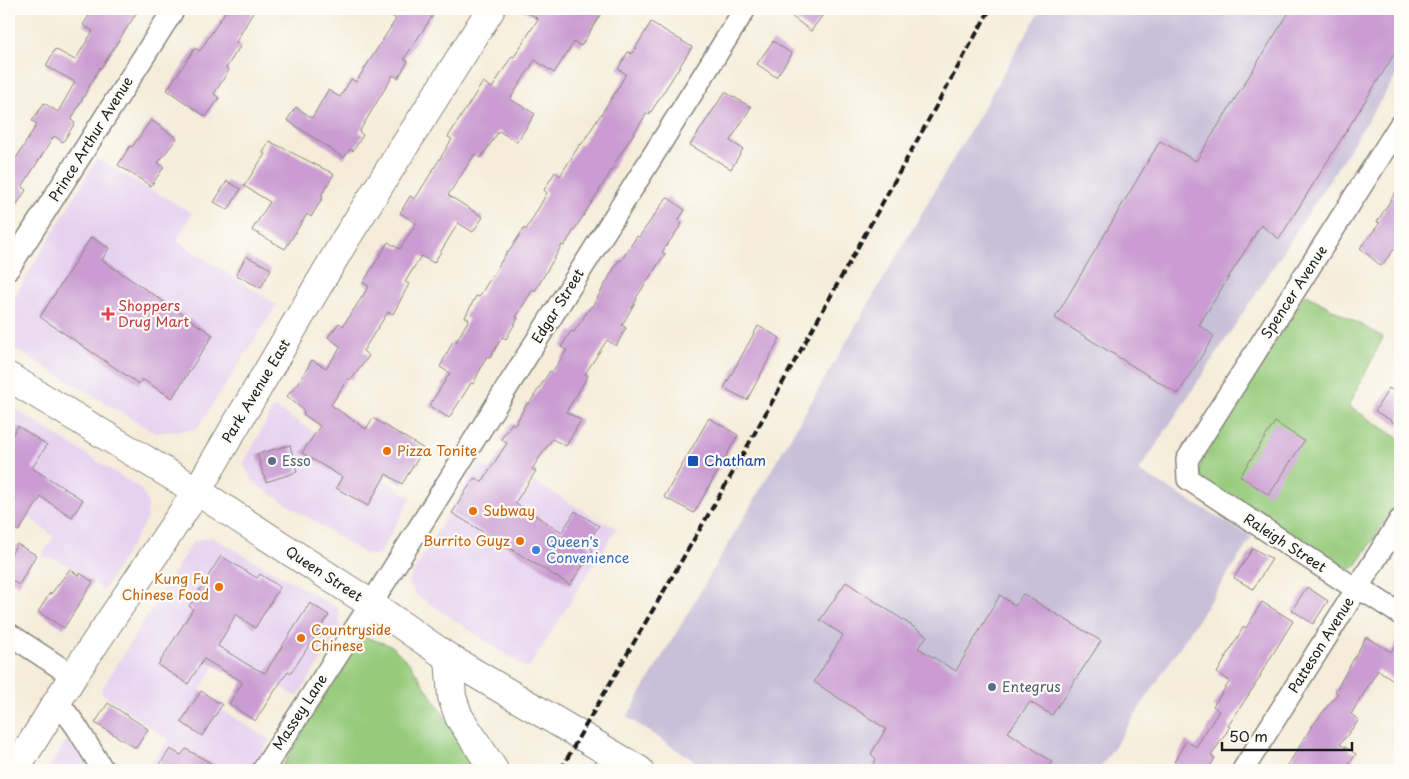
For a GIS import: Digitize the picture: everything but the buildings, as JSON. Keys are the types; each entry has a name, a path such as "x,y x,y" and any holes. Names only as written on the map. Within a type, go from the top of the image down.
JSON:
{"main road":[{"name":"Park Avenue East","path":"15,770 58,702 72,676 197,491 345,240 491,9"},
{"name":"Queen Street","path":"9,377 197,491 371,604 449,658 639,770"},
{"path":"449,658 452,697 459,717 494,770"}],"street":[{"name":"Prince Arthur Avenue","path":"9,268 174,9"},
{"name":"Edgar Street","path":"371,604 745,9"},
{"name":"Spencer Avenue","path":"1187,460 1400,125"},
{"name":"Raleigh Street","path":"1187,460 1188,479 1356,589 1369,594 1400,614"},
{"name":"Patteson Avenue","path":"1243,770 1400,520"},
{"name":"Massey Lane","path":"263,770 371,604"},
{"path":"9,634 72,676"},
{"path":"58,702 76,726 103,770"}],"shaded area":[{"path":"1041,9 1400,9 1400,70 1139,471 1252,537 1099,770 708,770 627,717"},
{"path":"97,159 192,213 177,241 277,305 197,429 155,433 9,345 9,305"},
{"path":"9,405 141,489 148,503 147,519 103,591 93,580 58,560 42,556 54,537 11,504 12,497 9,495"},
{"path":"274,407 341,449 411,498 380,553 373,555 365,554 254,483 243,464"},
{"path":"479,462 526,496 533,481 597,519 617,528 528,669 414,593 408,581"},
{"path":"212,537 338,608 341,629 297,697 224,651 200,690 225,705 222,710 270,740 250,770 146,770 168,740 100,692 193,541"},
{"path":"65,742 71,743 91,770 48,770"}],"green space":[{"path":"1305,294 1383,337 1349,406 1400,439 1400,498 1357,565 1351,569 1344,567 1206,483 1199,473 1202,460"},
{"path":"365,637 392,646 411,665 480,770 280,770 358,639"}],"railway":[{"path":"561,770 732,474 990,9"}],"place":[{"name":"Shoppers Drug Mart","path":"108,314"},
{"name":"Pizza Tonite","path":"387,451"},
{"name":"Esso","path":"272,461"},
{"name":"Chatham","path":"693,461"},
{"name":"Subway","path":"473,511"},
{"name":"Burrito Guyz","path":"520,541"},
{"name":"Queen's Convenience","path":"536,550"},
{"name":"Kung Fu Chinese Food","path":"219,587"},
{"name":"Countryside Chinese","path":"301,638"},
{"name":"Entegrus","path":"992,687"}]}
